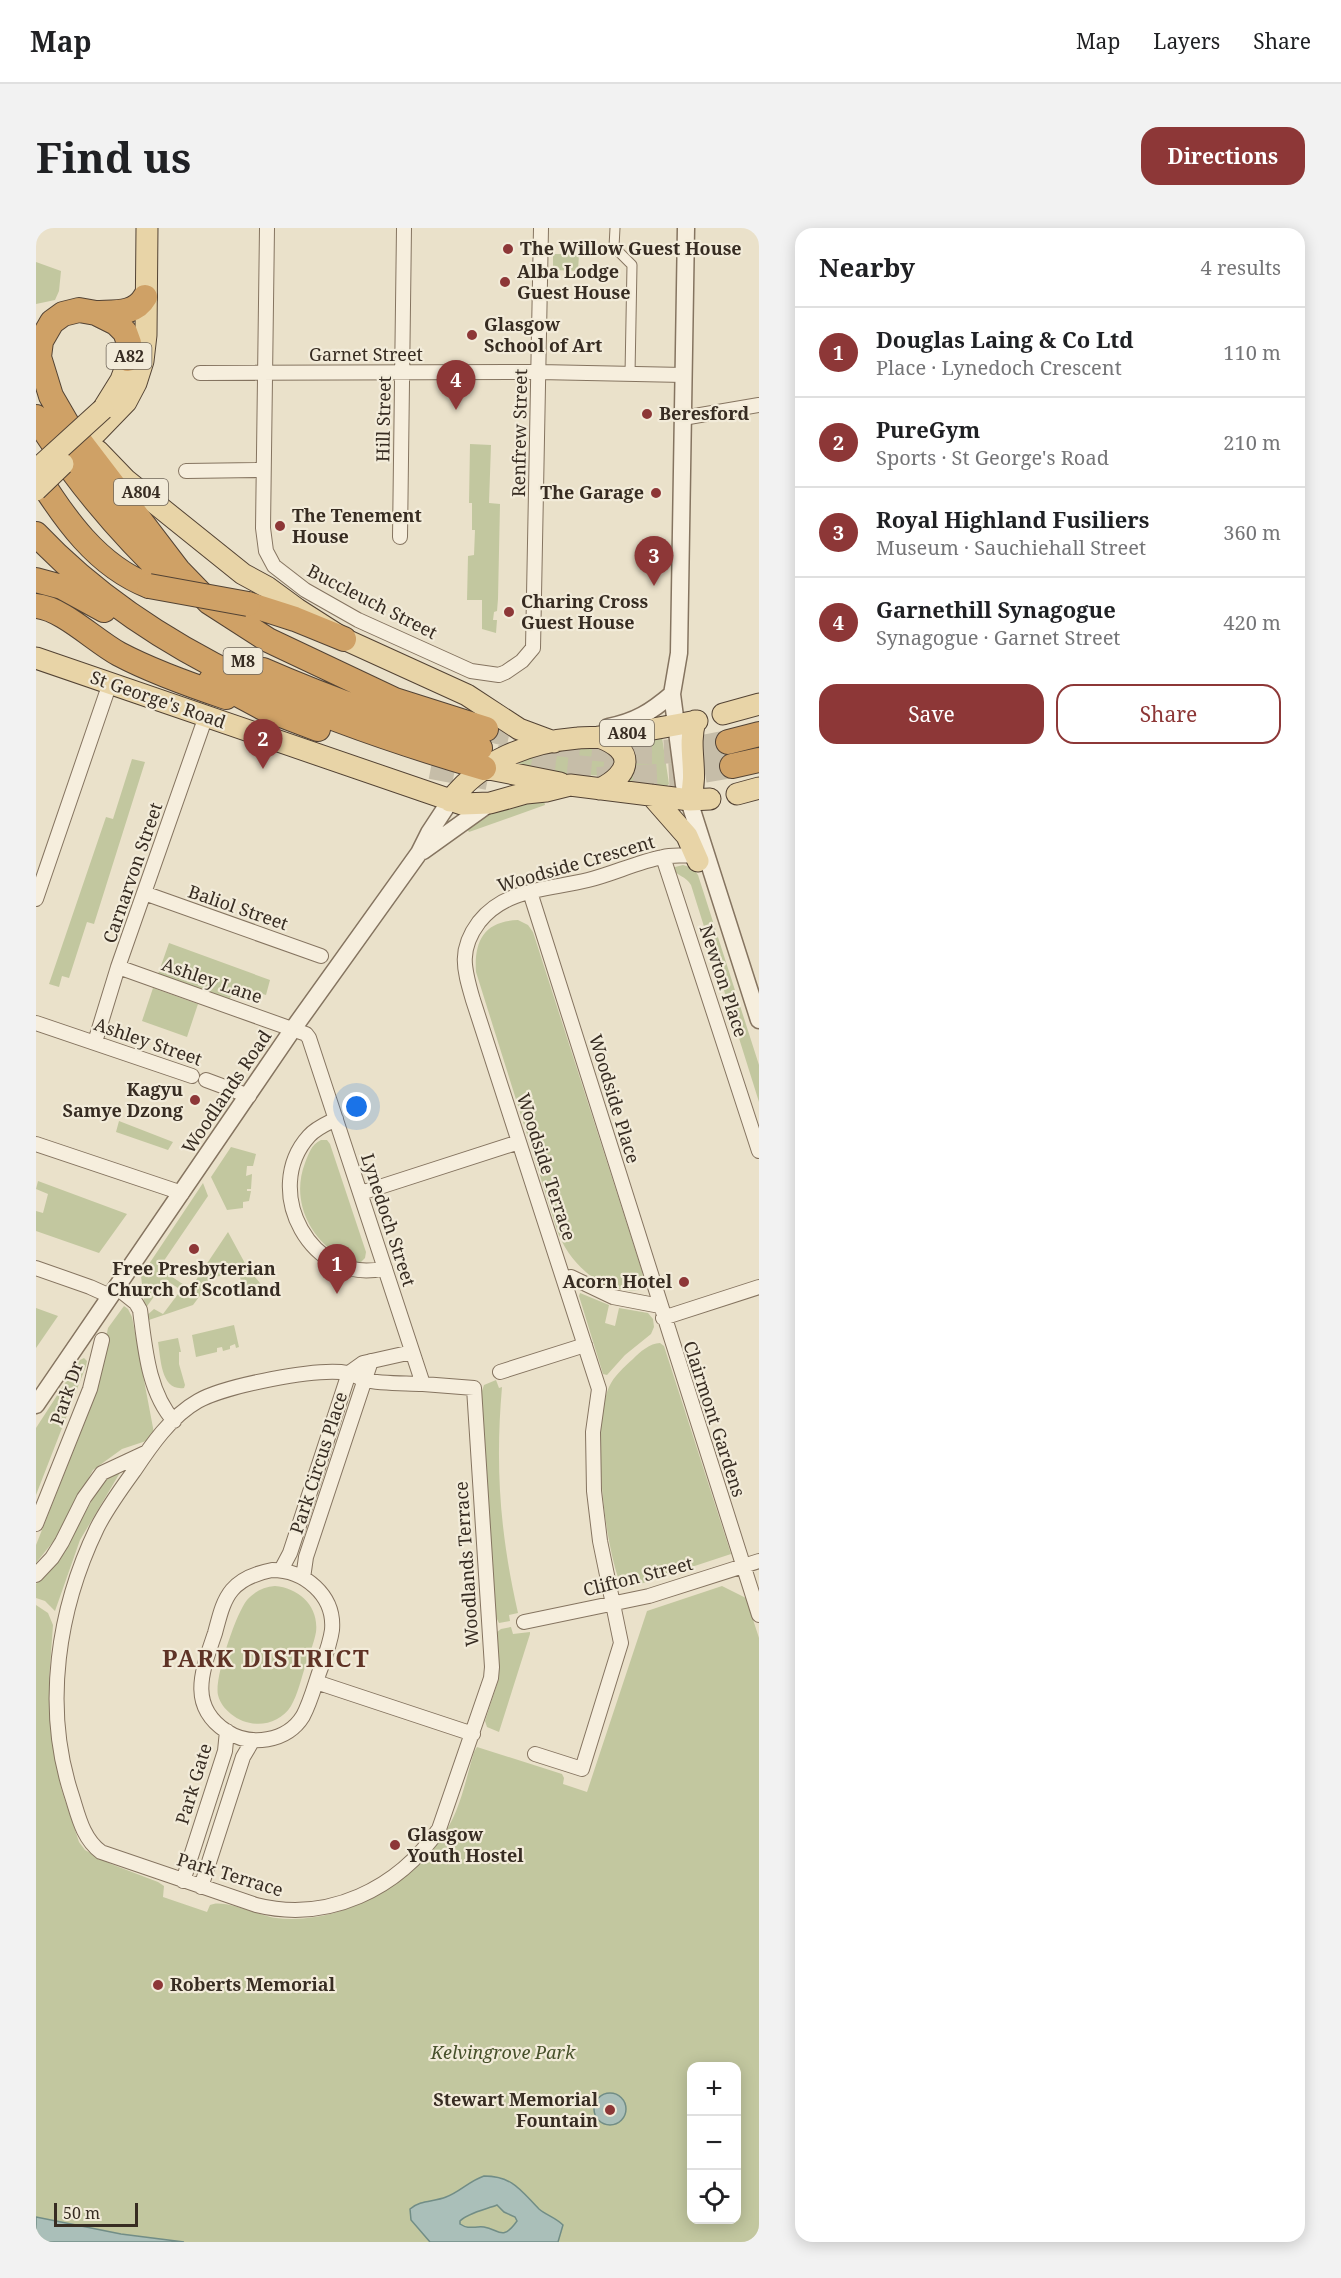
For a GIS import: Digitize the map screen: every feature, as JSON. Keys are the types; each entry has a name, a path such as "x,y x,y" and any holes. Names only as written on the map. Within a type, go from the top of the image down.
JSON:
{"highway":[{"path":"140,304 117,312 96,313 79,310 67,312 47,328 41,340 39,357 51,396 69,427 178,570 209,602 268,640 397,700"},
{"path":"96,313 116,323 125,332 129,343 128,359"},
{"name":"M8","path":"36,417 79,480 132,543 170,580 219,621 281,659 397,700 478,758"},
{"path":"36,472 69,523 113,566 149,586 248,604 296,619 344,639"},
{"name":"M8","path":"36,519 104,584 151,614 213,647 319,694 413,728 478,758"},
{"path":"36,534 66,564 116,605 186,651 353,727 478,758"},
{"path":"36,580 62,587 82,597 206,678 262,708"},
{"path":"36,606 52,611 118,653 144,666 221,696 431,767"},
{"path":"728,742 759,734"},
{"path":"732,766 759,760"}],"main road":[{"name":"A82","path":"36,472 132,393 140,373 145,349 140,304 140,228"},
{"name":"A82","path":"36,490 107,413 121,380 134,344 147,228"},
{"name":"A804","path":"36,375 85,437 126,480 243,574 267,587 344,639 467,695 519,729 554,742 689,722"},
{"name":"St George's Road","path":"36,658 450,801 469,804 490,803 526,793 570,785 700,800"},
{"path":"723,714 759,704"},
{"path":"689,722 695,769 694,788 700,800"},
{"path":"589,738 620,748 626,762 622,774 600,789"},
{"path":"450,801 478,758 554,742"},
{"path":"478,758 570,785"},
{"path":"736,794 759,788"},
{"path":"651,795 687,836 698,861"}],"street":[{"name":"Buccleuch Street","path":"267,228 263,528 266,551 278,570 305,591 358,620 471,671 499,675 506,672 528,656 533,648 534,638"},
{"name":"Hill Street","path":"400,537 404,228"},
{"name":"Renfrew Street","path":"534,638 541,228"},
{"path":"615,228 614,247 632,265 630,374"},
{"path":"589,738 598,729 635,720 654,710 672,694 679,653 686,228"},
{"path":"200,373 264,372"},
{"name":"Garnet Street","path":"264,372 402,374 539,372 684,375"},
{"path":"683,418 759,405"},
{"path":"186,471 263,470"},
{"path":"36,899 110,683"},
{"path":"672,694 689,722"},
{"name":"Carnarvon Street","path":"95,1042 118,967 206,716"},
{"path":"700,800 759,1020"},
{"name":"Woodlands Road","path":"36,1405 42,1385 113,1292 293,1029 419,853 450,801"},
{"path":"419,853 459,822 490,803"},
{"name":"Woodside Crescent","path":"473,1000 466,973 465,958 468,937 497,904 530,892 599,877 663,857 690,855 698,861"},
{"name":"Newton Place","path":"663,857 759,1151"},
{"path":"698,861 732,968 750,991"},
{"name":"Woodside Place","path":"530,892 662,1312"},
{"name":"Baliol Street","path":"144,893 321,956"},
{"name":"Ashley Lane","path":"118,967 293,1029"},
{"name":"Woodside Terrace","path":"473,1000 599,1389 593,1432 596,1520 621,1643 582,1770 535,1754"},
{"name":"Ashley Street","path":"36,1023 249,1096"},
{"name":"Lynedoch Street","path":"293,1029 306,1034 309,1038 423,1384"},
{"path":"336,1119 311,1134 294,1162 291,1205 294,1215 309,1242 329,1261 362,1272 384,1268"},
{"path":"361,1193 519,1142"},
{"path":"36,1144 182,1192"},
{"path":"36,1268 90,1287 113,1292 136,1303 140,1310 152,1378 158,1398 174,1421"},
{"path":"564,1279 571,1277 613,1297 662,1312 759,1287"},
{"name":"Clairmont Gardens","path":"662,1312 759,1615"},
{"name":"Park Dr","path":"36,1524 90,1389 102,1340"},
{"path":"500,1372 585,1345"},
{"path":"349,1373 371,1360 412,1352"},
{"name":"Park Circus Place","path":"303,1578 306,1557 371,1360"},
{"path":"36,1575 52,1558 84,1498 98,1478 109,1468 147,1451 174,1421 197,1402 212,1395 303,1373 349,1373 365,1380 423,1384"},
{"name":"Park Circus Place","path":"281,1570 290,1553 349,1373"},
{"name":"Woodlands Terrace","path":"423,1384 474,1388 492,1661 491,1678 473,1734"},
{"name":"Park Terrace","path":"147,1451 110,1506 88,1549 79,1569 63,1625 59,1654 57,1708 64,1766 84,1833 92,1846 101,1852 256,1905 293,1911 320,1909 375,1888 412,1862 440,1829 473,1734"},
{"path":"322,1454 338,1460"},
{"name":"Clifton Street","path":"524,1622 649,1596 759,1561"},
{"path":"281,1570 303,1578 324,1596 332,1618 330,1640 305,1712 294,1727 281,1735 253,1740 240,1738 227,1731 209,1714 201,1686 203,1671 223,1606 231,1592 238,1584 263,1572 281,1570"},
{"path":"316,1682 473,1734"},
{"name":"Park Gate","path":"183,1881 225,1751 227,1731"},
{"path":"201,1887 243,1757 253,1740"}],"green space":[{"path":"553,254 579,254 578,271 553,270"},
{"path":"36,262 61,271 59,291 55,300 36,304"},
{"path":"470,444 491,445 489,503 500,504 498,599 497,611 494,612 493,620 497,620 496,633 482,629 482,600 467,600 468,556 474,555 475,530 472,530 472,503 469,503"},
{"path":"662,737 669,784 667,786 625,781 624,742"},
{"path":"593,746 608,748 616,764 606,776 562,774 515,767 515,763 534,756"},
{"path":"132,759 145,762 94,924 87,922 69,978 62,976 59,987 49,984 106,817 113,819"},
{"path":"544,801 545,805 469,832 464,824 517,803"},
{"path":"683,865 693,868 698,875 759,1065 759,1102 691,885 671,868"},
{"path":"518,920 528,925 533,932 642,1271 645,1285 638,1290 612,1287 588,1274 569,1254 557,1230 476,972 477,951 484,935 497,924"},
{"path":"169,943 270,980 266,995 234,985 229,1002 157,977"},
{"path":"153,988 198,1004 187,1037 142,1021"},
{"path":"119,1121 173,1142 168,1150 116,1132"},
{"path":"321,1140 327,1140 330,1144 366,1252 361,1262 344,1259 335,1253 316,1235 304,1213 301,1201 301,1176 311,1150"},
{"path":"231,1147 256,1154 253,1166 247,1166 246,1176 252,1174 251,1189 247,1189 251,1191 249,1201 243,1202 243,1208 227,1210 211,1177"},
{"path":"38,1181 127,1214 99,1253 36,1231 36,1211 43,1213 48,1194 36,1189"},
{"path":"203,1183 208,1196 159,1268 190,1289 228,1232 247,1267 264,1288 244,1293 239,1273 214,1277 193,1305 146,1321 145,1317 154,1309 163,1314 181,1290 166,1280 145,1309 141,1276"},
{"path":"580,1293 609,1305 605,1323 615,1326 619,1308 648,1313 653,1319 654,1327 651,1334 625,1355 607,1375 603,1374"},
{"path":"124,1306 132,1317 154,1433 149,1440 122,1449 93,1470 56,1538 36,1563 36,1545 92,1404 108,1328"},
{"path":"36,1308 58,1316 36,1348"},
{"path":"234,1325 239,1347 236,1348 235,1344 223,1351 222,1347 217,1348 217,1352 196,1357 192,1335"},
{"path":"178,1338 181,1352 179,1352 179,1364 184,1388 176,1388 166,1380 161,1365 158,1342"},
{"path":"660,1343 664,1346 731,1554 634,1586 619,1580 614,1562 604,1511 600,1455 601,1428 604,1405 614,1379 642,1351"},
{"path":"84,1358 87,1361 86,1366 36,1495 36,1428 80,1360"},
{"path":"496,1380 499,1388 502,1387 499,1473 503,1528 518,1613 509,1615 510,1621 499,1623 496,1617 481,1394 484,1385"},
{"path":"121,1471 80,1540 55,1611 45,1601 36,1598 36,1584 61,1555 107,1474"},
{"path":"275,1586 292,1590 306,1600 314,1614 316,1632 291,1706 279,1718 271,1722 254,1724 238,1719 223,1706 218,1695 219,1675 242,1607 256,1592"},
{"name":"Kelvingrove Park","path":"722,1586 746,1598 759,1638 759,2242 180,2242 121,2234 36,2217 36,1605 48,1613 53,1625 49,1681 51,1736 61,1788 79,1842 85,1850 111,1864 158,1882 164,1886 163,1897 207,1912 210,1905 216,1903 269,1917 301,1919 327,1915 353,1907 377,1895 420,1863 437,1843 451,1822 477,1747 562,1774 563,1784 587,1792 647,1611"},
{"path":"511,1627 513,1634 530,1632 530,1634 499,1732 487,1727 485,1721 499,1678 497,1632"}],"water":[{"name":"Stewart Memorial Fountain","path":"610,2093 622,2097 626,2109 622,2121 610,2125 598,2121 594,2109 598,2097"},
{"path":"494,2177 516,2186 539,2209 563,2225 558,2242 430,2242 411,2220 410,2209 418,2204 451,2195 479,2178","holes":["497,2205 504,2212 515,2217 517,2221 504,2233 489,2228 460,2224 460,2221 467,2216"]},
{"path":"36,2217 121,2234 184,2242 36,2242"}],"tunnel":[{"path":"486,729 570,746 634,752 673,751 728,742"},
{"path":"497,752 555,765 616,771"},
{"path":"597,779 679,775 732,766"},
{"path":"431,767 488,778"}],"place":[{"name":"The Willow Guest House","path":"508,249"},
{"name":"Alba Lodge Guest House","path":"505,282"},
{"name":"Glasgow School of Art","path":"472,335"},
{"name":"Garnethill Synagogue","path":"456,410"},
{"name":"Beresford","path":"647,414"},
{"name":"The Garage","path":"656,493"},
{"name":"The Tenement House","path":"280,526"},
{"name":"Royal Highland Fusiliers","path":"654,586"},
{"name":"Charing Cross Guest House","path":"509,612"},
{"name":"PureGym","path":"263,769"},
{"name":"Kagyu Samye Dzong","path":"195,1100"},
{"name":"Free Presbyterian Church of Scotland","path":"194,1249"},
{"name":"Acorn Hotel","path":"684,1282"},
{"name":"Douglas Laing & Co Ltd","path":"337,1294"},
{"name":"Glasgow Youth Hostel","path":"395,1845"},
{"name":"Roberts Memorial","path":"158,1985"},
{"name":"Stewart Memorial Fountain","path":"610,2110"}],"district":[{"name":"PARK DISTRICT","path":"266,1659"}]}
